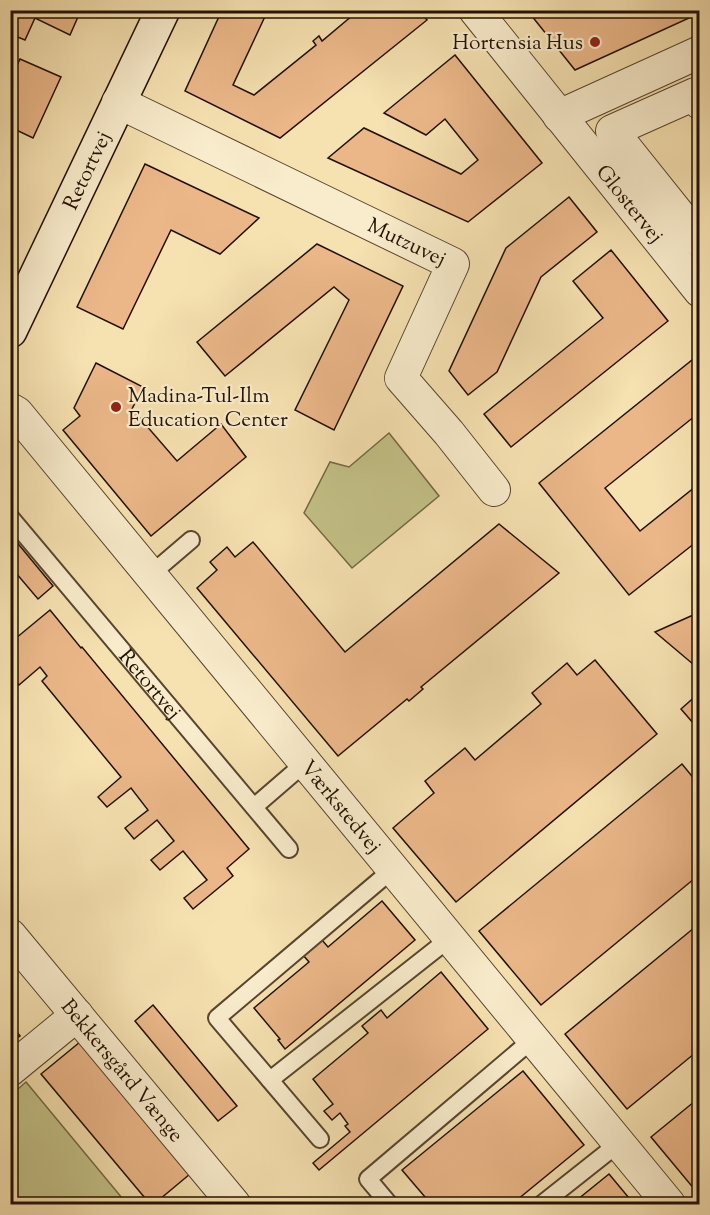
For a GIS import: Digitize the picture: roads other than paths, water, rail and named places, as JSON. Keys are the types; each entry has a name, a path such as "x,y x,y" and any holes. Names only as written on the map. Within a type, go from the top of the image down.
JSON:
{"street":[{"name":"Retortvej","path":"10,331 163,10"},
{"name":"Glostervej","path":"475,10 699,291"},
{"path":"559,116 699,52"},
{"path":"699,103 695,94 612,131 699,241"},
{"name":"Mutzuvej","path":"118,102 453,264 401,378 494,489"},
{"name":"Værkstedvej","path":"10,410 17,413 669,1204"},
{"name":"Bekkersgård Vænge","path":"10,935 234,1204"},
{"path":"10,1070 77,1015"}],"lane":[{"name":"Retortvej","path":"10,517 289,849"},
{"path":"150,575 191,540"},
{"path":"254,807 305,763"},
{"path":"320,1139 218,1018 393,869"},
{"path":"270,1080 450,938"},
{"path":"388,1204 368,1179 533,1039"},
{"path":"542,1204 619,1143"}],"place":[{"name":"Hortensia Hus","path":"595,42"},
{"name":"Madina-Tul-Ilm Education Center","path":"116,407"}]}
